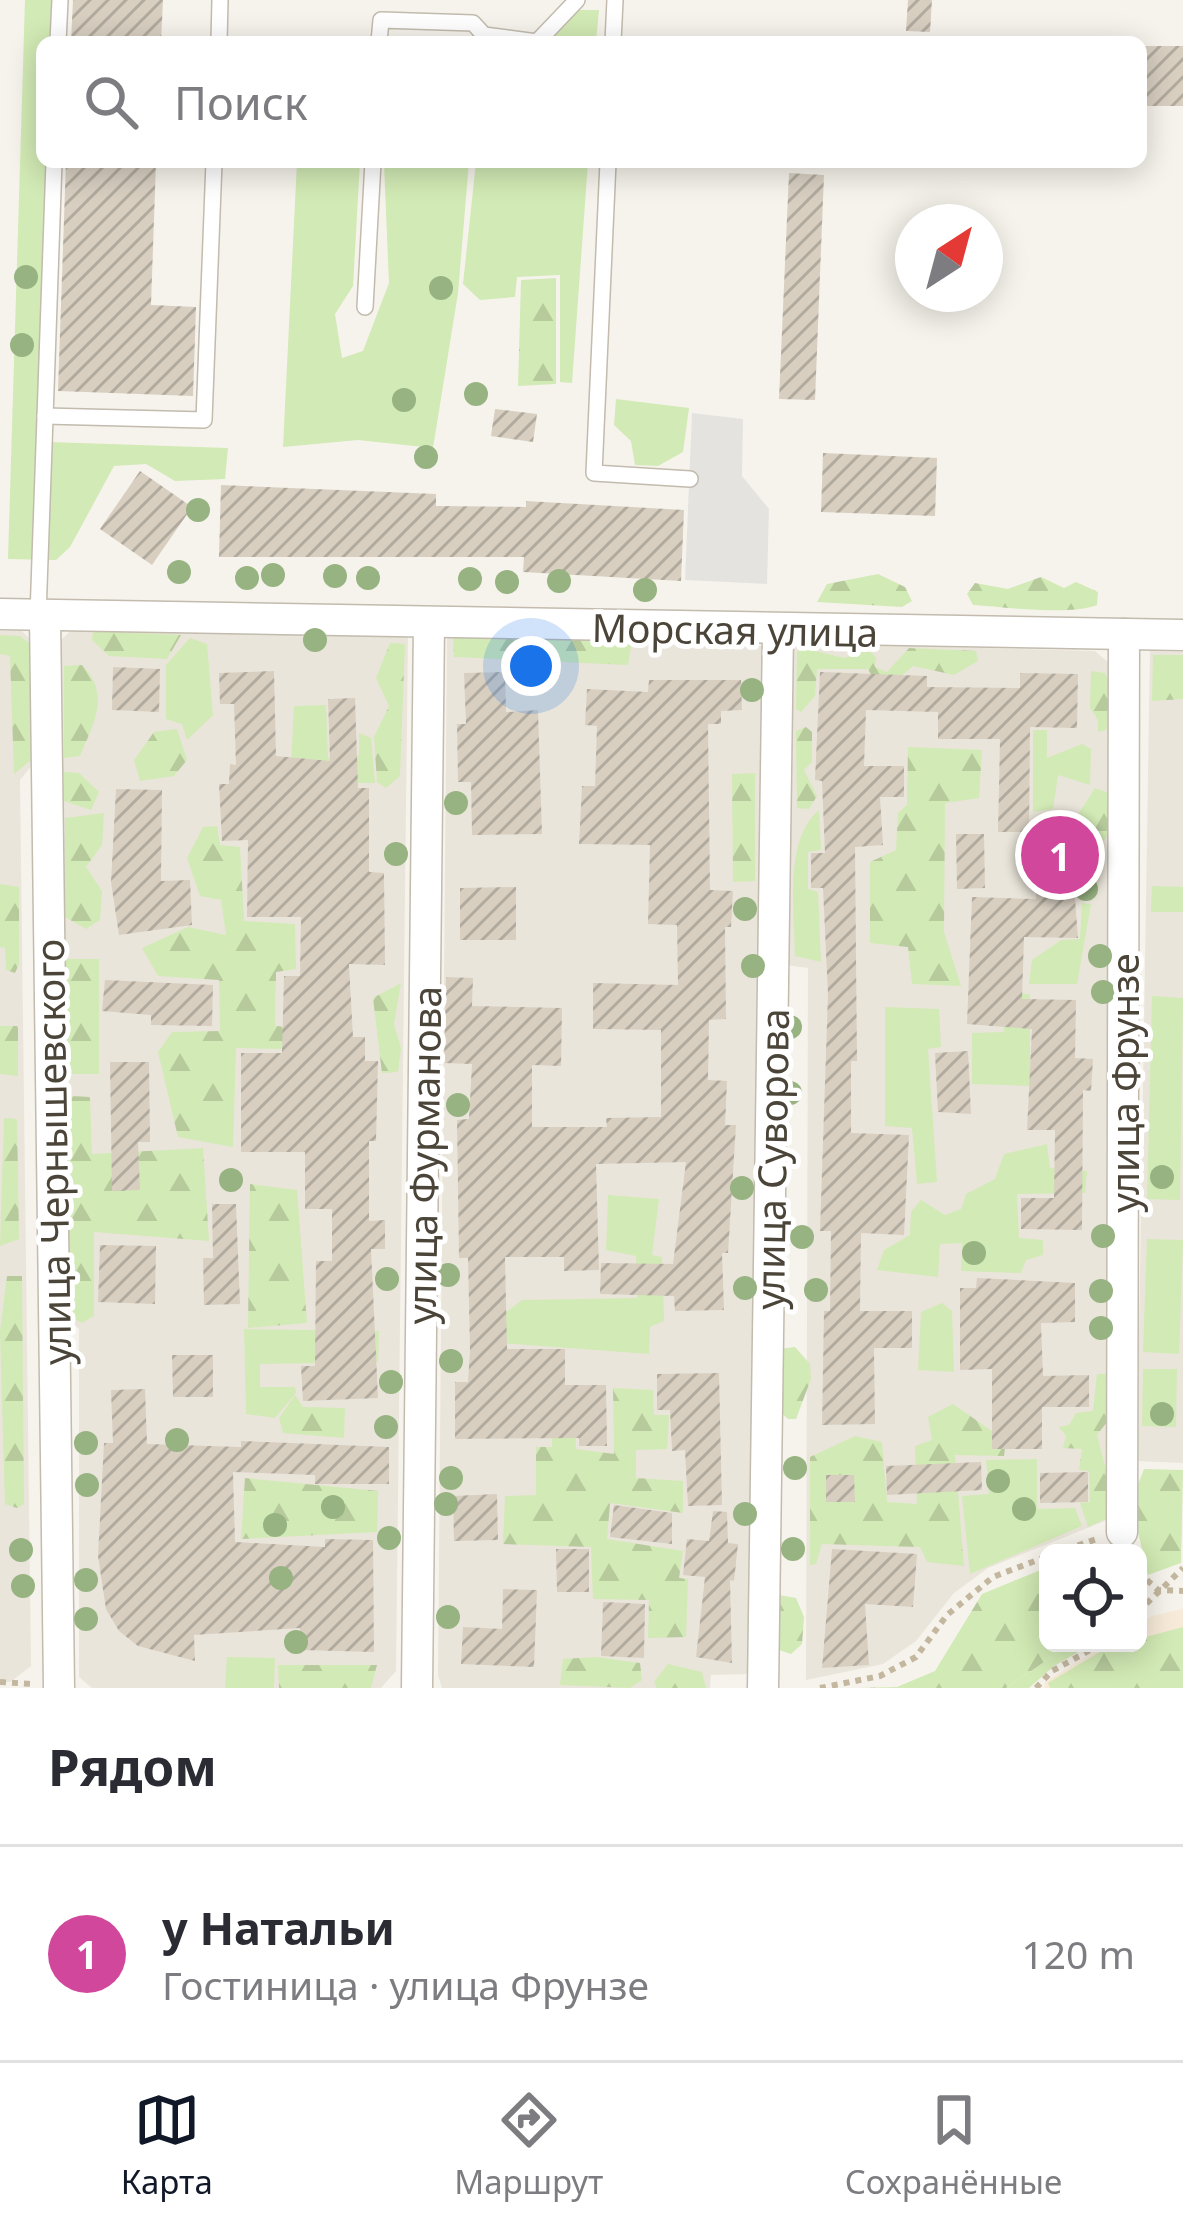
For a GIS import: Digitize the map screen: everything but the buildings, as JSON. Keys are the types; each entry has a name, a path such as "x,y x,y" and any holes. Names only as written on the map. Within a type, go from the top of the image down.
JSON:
{"street":[{"name":"Морская улица","path":"0,614 778,631 1183,634"},
{"name":"улица Чернышевского","path":"42,616 59,1688"},
{"name":"улица Фурманова","path":"417,1688 429,623"},
{"name":"улица Суворова","path":"763,1688 778,631"},
{"name":"улица Фрунзе","path":"1122,1532 1124,634"}],"lane":[{"path":"58,36 60,0"},
{"path":"219,36 220,0"},
{"path":"543,36 577,0"},
{"path":"613,36 614,0"},
{"path":"380,36 381,20 473,23 492,36"},
{"path":"42,616 54,168"},
{"path":"45,416 204,419 214,168"},
{"path":"365,307 373,168"},
{"path":"608,168 594,473 690,478"}],"path":[{"path":"1084,1544 1122,1532"},
{"path":"820,1688 880,1676 916,1657 947,1615 993,1577 1039,1559"},
{"path":"1147,1602 1183,1568"},
{"path":"1147,1581 1158,1590 1183,1591"},
{"path":"1036,1688 1052,1671 1087,1652"}],"shaded area":[{"path":"692,413 743,419 742,476 769,509 767,584 685,580"},
{"path":"73,629 408,634 396,1671 381,1688 92,1688 79,1677 79,1328 65,1322 54,646"},
{"path":"0,631 22,631 32,641 37,759 20,780 31,1666 10,1682 0,1682"},
{"path":"447,635 762,646 748,1674 711,1675 710,1688 442,1688 438,1675"},
{"path":"794,643 1095,651 1110,664 1110,1519 988,1568 954,1593 916,1641 883,1664 806,1680 808,968 786,965"},
{"path":"1150,651 1183,652 1183,1463 1137,1461"},
{"path":"1183,1609 1183,1688 1044,1688 1045,1682 1093,1652 1147,1652 1147,1619"}],"green space":[{"path":"25,0 66,0 64,36 36,36 36,168 60,168 50,442 228,448 225,479 175,481 146,464 114,466 70,547 56,560 8,559"},
{"path":"578,10 599,10 597,36 554,36"},
{"path":"297,168 360,168 353,286 335,314 342,358 363,351 389,283 384,168 468,168 458,293 433,448 358,440 283,447"},
{"path":"475,168 588,168 572,383 560,382 560,275 517,277 515,297 480,300 463,284"},
{"path":"556,278 556,384 518,386 521,280"},
{"path":"616,399 689,408 683,452 658,466 635,465 631,441 614,425"},
{"path":"878,574 905,587 912,601 902,607 817,602 827,584"},
{"path":"1041,577 1064,588 1076,582 1098,592 1097,605 1054,610 973,605 967,594 975,583 1008,589"},
{"path":"93,631 181,635 167,659 109,656 92,640"},
{"path":"633,634 628,665 454,657 453,635"},
{"path":"0,635 20,636 30,644 31,760 14,774 10,656 0,654"},
{"path":"190,638 207,644 213,715 187,740 182,724 166,719 166,665"},
{"path":"390,643 405,644 400,776 386,788 377,782 374,737 389,706 376,678"},
{"path":"803,648 844,658 868,650 876,657 875,667 887,672 909,648 976,651 978,661 954,675 913,666 898,679 872,677 868,669 817,669 815,696 801,712 796,709 797,652"},
{"path":"1153,655 1183,655 1183,699 1152,701"},
{"path":"82,665 96,687 97,709 80,756 64,758 64,666"},
{"path":"1091,671 1105,673 1111,694 1106,730 1098,732 1098,720 1090,708"},
{"path":"326,705 328,758 359,755 359,733 371,738 375,783 290,783 294,706"},
{"path":"806,727 812,732 812,762 804,770 817,796 809,809 797,808 796,731"},
{"path":"177,729 187,760 174,776 140,781 134,760 154,732"},
{"path":"1033,730 1047,730 1047,758 1082,744 1091,749 1090,785 1058,775 1053,809 1033,812"},
{"path":"908,747 982,750 979,798 945,803 944,932 961,986 912,984 908,947 870,943 870,862 896,850 898,813 907,805"},
{"path":"64,772 79,773 99,792 91,810 64,801"},
{"path":"755,773 755,881 733,882 732,774"},
{"path":"1095,788 1109,793 1110,832 1102,843 1094,840 1092,823 1074,821"},
{"path":"819,810 821,850 808,852 808,889 818,892 821,962 795,956 793,899 800,840"},
{"path":"104,813 102,845 86,867 102,891 100,920 86,929 65,917 65,818"},
{"path":"217,826 220,845 240,847 244,921 295,924 296,969 276,972 275,1026 324,1029 283,1049 236,1048 233,1147 178,1137 158,1052 172,1032 220,1031 219,980 158,976 142,948 188,927 226,935 221,900 200,896 187,858 203,827"},
{"path":"0,884 19,887 15,973 6,970 5,948 0,947"},
{"path":"1152,886 1183,887 1183,912 1151,912"},
{"path":"1082,903 1091,904 1077,984 1029,984 1032,960 1061,940 1080,939"},
{"path":"65,959 99,959 99,1074 64,1074"},
{"path":"401,983 394,1024 401,1048 398,1072 382,1073 373,998"},
{"path":"1003,993 1030,994 1030,1086 972,1084 972,1033 1004,1032"},
{"path":"1152,996 1183,998 1180,1200 1147,1199"},
{"path":"885,1007 939,1009 941,1047 928,1049 937,1182 917,1184 912,1128 885,1126"},
{"path":"0,1026 18,1026 18,1076 0,1074"},
{"path":"71,1096 90,1097 92,1154 203,1148 209,1241 94,1232 94,1316 82,1323 69,1316 65,1146"},
{"path":"4,1118 17,1119 19,1239 0,1246"},
{"path":"1047,1144 1050,1168 1087,1171 1085,1193 1017,1194 1019,1238 1043,1240 1043,1255 1026,1260 1021,1273 961,1271 962,1243 940,1244 938,1277 877,1270 884,1250 910,1235 911,1212 921,1200 945,1215 961,1209 966,1194 995,1179 1004,1154"},
{"path":"250,1184 297,1190 307,1323 248,1328"},
{"path":"608,1195 659,1199 652,1255 662,1257 664,1321 650,1327 649,1354 501,1343 501,1316 522,1300 637,1298 636,1256 606,1250"},
{"path":"1147,1239 1183,1240 1179,1354 1143,1352"},
{"path":"7,1276 22,1276 24,1504 17,1508 5,1504 0,1331"},
{"path":"942,1303 952,1311 954,1372 918,1370 921,1312"},
{"path":"244,1329 379,1331 378,1362 260,1364 260,1387 295,1387 296,1393 275,1418 246,1414"},
{"path":"795,1347 810,1364 811,1379 796,1419 788,1419 772,1405 779,1349"},
{"path":"1143,1369 1177,1369 1176,1427 1142,1426"},
{"path":"1097,1374 1108,1374 1107,1422 1097,1435 1108,1477 1108,1518 1088,1527 1080,1503 1090,1502 1089,1471 1079,1470 1082,1449 1063,1448 1066,1436 1059,1427 1069,1425 1076,1413 1093,1411"},
{"path":"613,1388 653,1390 654,1415 669,1415 667,1449 636,1450 636,1478 683,1481 683,1513 610,1503 607,1539 683,1551 679,1578 688,1579 686,1637 648,1638 649,1600 593,1599 591,1547 503,1544 505,1496 536,1495 536,1447 552,1447 552,1390 574,1390 576,1449 614,1454"},
{"path":"295,1395 303,1407 345,1408 344,1438 283,1433 279,1418"},
{"path":"953,1404 1006,1441 1004,1456 955,1455 964,1566 927,1562 920,1547 822,1544 816,1564 810,1565 810,1457 855,1436 882,1442 887,1502 917,1504 915,1446 932,1440 928,1417"},
{"path":"1037,1459 1037,1509 1075,1508 1082,1526 970,1574 962,1496 989,1494 986,1460"},
{"path":"1144,1469 1183,1470 1181,1563 1148,1575 1147,1544 1141,1544 1131,1502"},
{"path":"245,1478 378,1491 377,1532 241,1539"},
{"path":"1039,1571 1039,1652 1059,1652 1006,1688 857,1688 897,1687 935,1671 982,1594"},
{"path":"779,1595 796,1598 804,1617 802,1644 791,1654 776,1649"},
{"path":"1183,1627 1183,1688 1050,1688 1048,1683 1100,1652 1147,1652 1147,1637"},
{"path":"1059,1652 1078,1652 1029,1688 1006,1688"},
{"path":"227,1657 275,1658 274,1688 225,1688"},
{"path":"597,1657 640,1663 642,1680 630,1688 560,1685 563,1659"},
{"path":"668,1664 702,1672 706,1688 657,1688 654,1682"},
{"path":"278,1665 377,1665 371,1688 279,1688"}],"place":[{"name":"у Натальи","path":"1060,855"}]}
